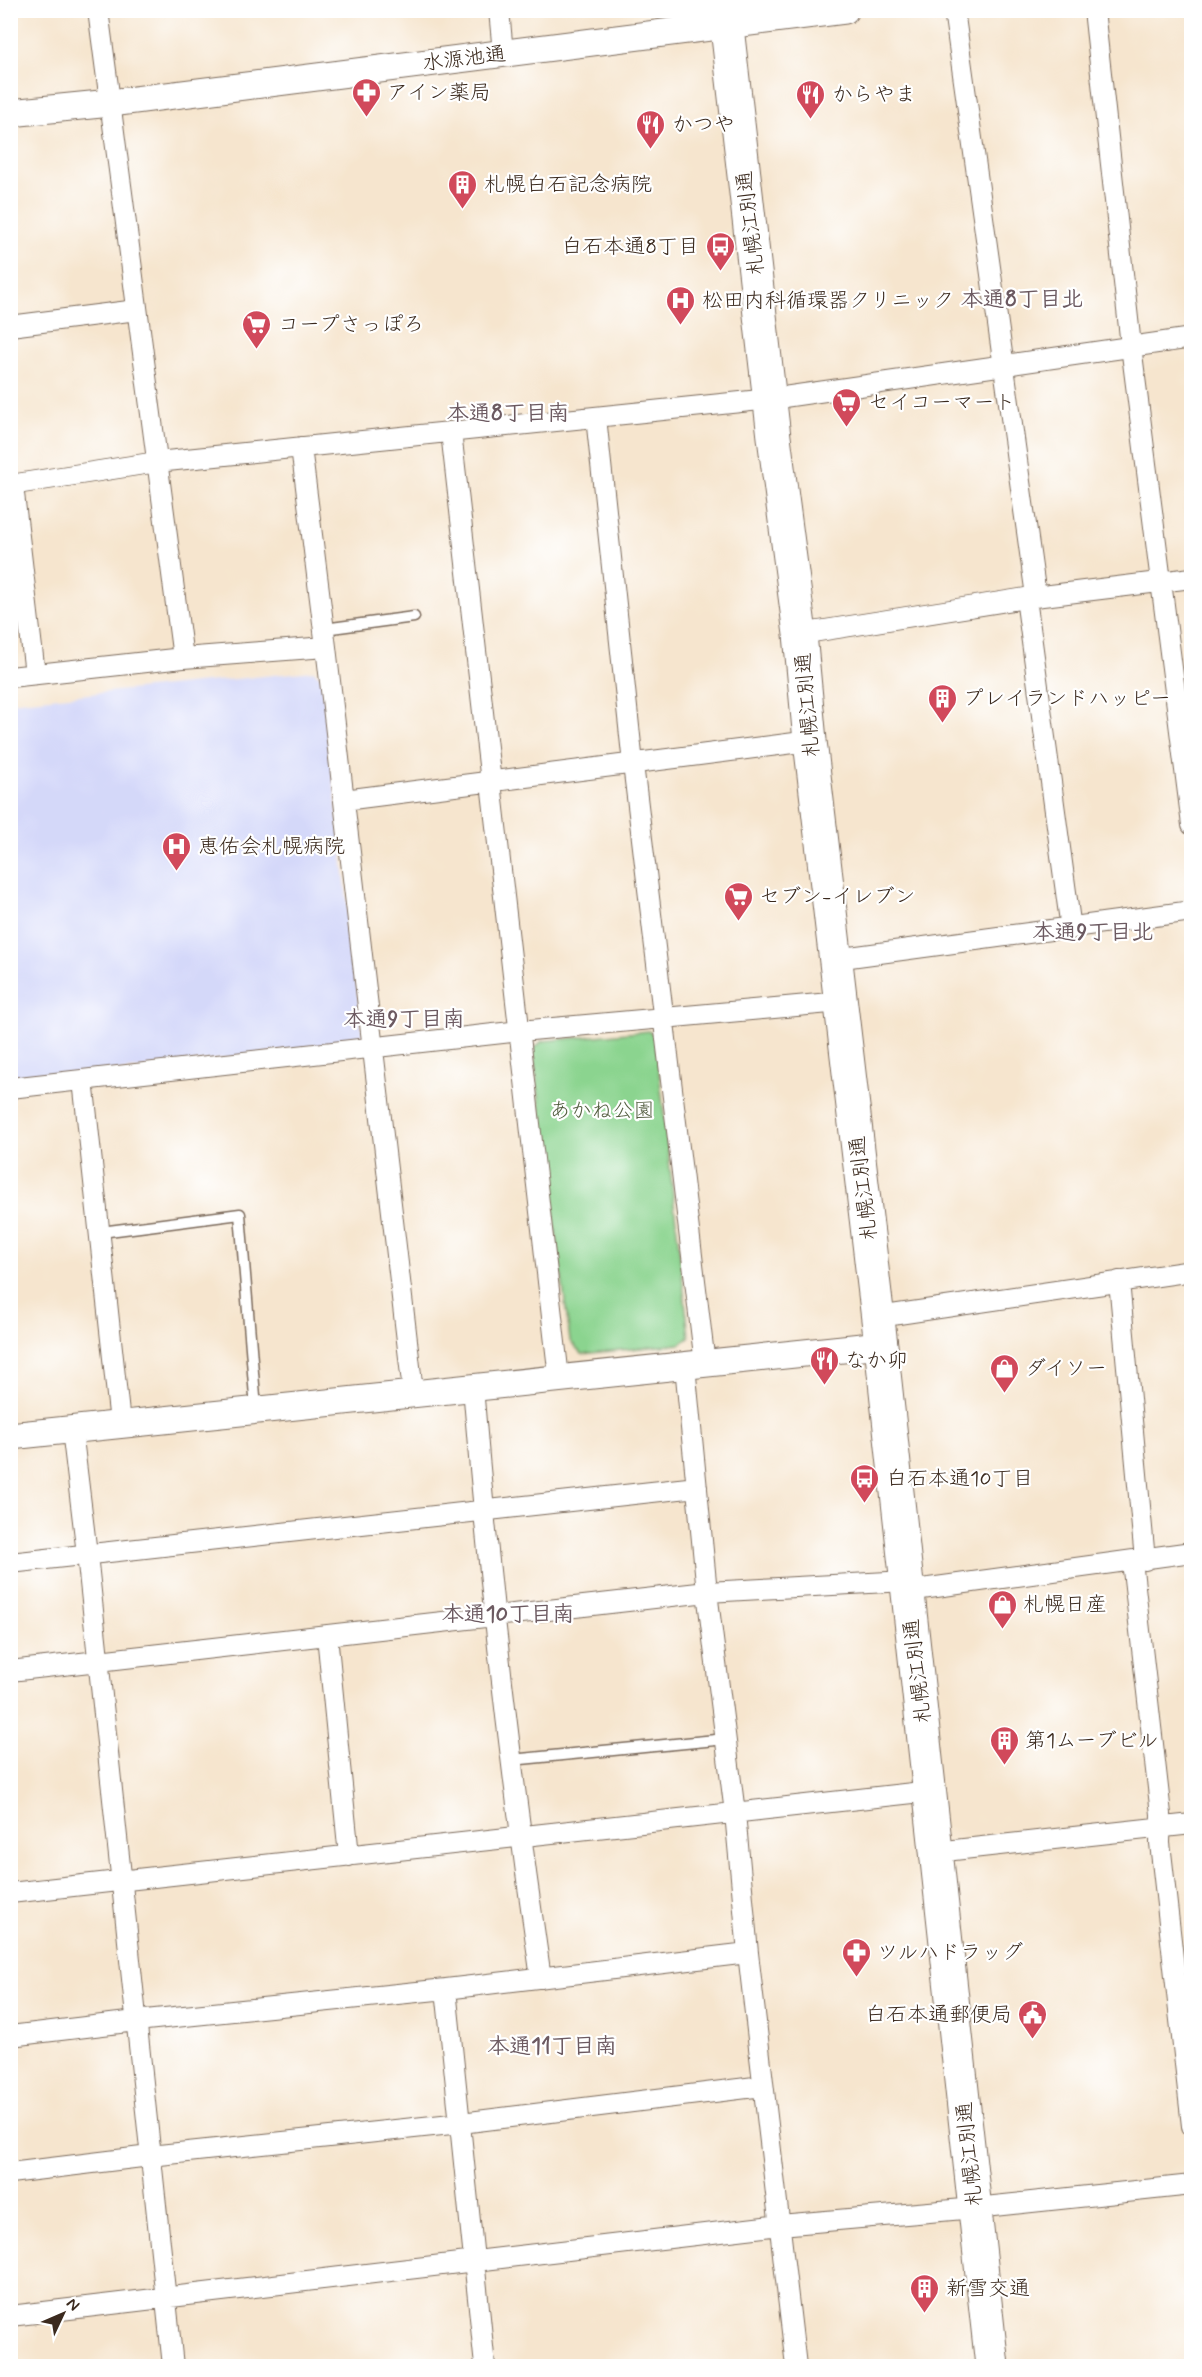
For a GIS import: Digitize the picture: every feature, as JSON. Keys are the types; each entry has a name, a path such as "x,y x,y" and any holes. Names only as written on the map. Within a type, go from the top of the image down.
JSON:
{"highway":[{"name":"札幌江別通","path":"727,18 880,1331 992,2367"}],"street":[{"path":"98,10 183,658"},
{"path":"499,10 503,53"},
{"name":"水源池通","path":"10,113 111,103 503,53 727,18 845,10"},
{"path":"954,10 1002,364 1071,929"},
{"path":"1094,10 1131,346 1191,825"},
{"path":"10,326 137,310"},
{"path":"35,674 12,485 158,462 770,399 1191,338"},
{"path":"597,417 633,764 664,1020 695,1365 697,1487 780,2225 790,2366"},
{"path":"451,432 559,1378"},
{"path":"301,447 413,1392"},
{"path":"800,634 1031,597 1191,578"},
{"path":"10,676 183,658 325,638"},
{"path":"344,800 810,741"},
{"path":"835,959 1071,929 1191,911"},
{"path":"10,1088 520,1031 664,1020 841,1002"},
{"path":"83,1080 120,1423"},
{"path":"10,1436 413,1392 695,1365 880,1331 1119,1281 1191,1271"},
{"path":"1119,1281 1139,1561 1161,1814 1160,1843 1191,2126"},
{"path":"473,1387 494,1616 521,1838 541,1978"},
{"path":"72,1430 173,2367"},
{"path":"10,1563 697,1487"},
{"path":"10,1671 707,1592 907,1586 1139,1561 1191,1552"},
{"path":"327,1635 349,1856"},
{"path":"10,1893 931,1791"},
{"path":"936,1852 1191,1824"},
{"path":"10,2036 136,2020 446,1989 748,1953"},
{"path":"446,1989 485,2367"},
{"path":"10,2173 460,2123 763,2086"},
{"path":"10,2316 780,2225 975,2208 1191,2185"}],"lane":[{"path":"325,638 414,617"},
{"path":"101,1232 240,1214 256,1410"},
{"path":"511,1760 726,1739"}],"shaded area":[{"name":"恵佑会札幌病院","path":"314,671 322,678 363,1041 11,1085 10,702"}],"green space":[{"name":"あかね公園","path":"649,1031 655,1036 689,1337 680,1344 582,1354 570,1341 533,1050 542,1041"}],"place":[{"name":"アイン薬局","path":"366,118"},
{"name":"からやま","path":"811,120"},
{"name":"かつや","path":"651,150"},
{"name":"札幌白石記念病院","path":"463,210"},
{"name":"白石本通8丁目","path":"720,272"},
{"name":"松田内科循環器クリニック","path":"681,326"},
{"name":"コープさっぽろ","path":"257,350"},
{"name":"セイコーマート","path":"847,428"},
{"name":"プレイランドハッピー","path":"942,724"},
{"name":"恵佑会札幌病院","path":"177,872"},
{"name":"セブン-イレブン","path":"738,922"},
{"name":"なか卯","path":"824,1386"},
{"name":"ダイソー","path":"1004,1394"},
{"name":"白石本通10丁目","path":"865,1504"},
{"name":"札幌日産","path":"1002,1630"},
{"name":"第1ムーブビル","path":"1004,1766"},
{"name":"ツルハドラッグ","path":"856,1978"},
{"name":"白石本通郵便局","path":"1033,2040"},
{"name":"新雪交通","path":"925,2314"}],"district":[{"name":"本通8丁目北","path":"1022,298"},
{"name":"本通8丁目南","path":"508,412"},
{"name":"本通9丁目北","path":"1093,931"},
{"name":"本通9丁目南","path":"404,1018"},
{"name":"本通10丁目南","path":"508,1613"},
{"name":"本通11丁目南","path":"552,2045"}]}
